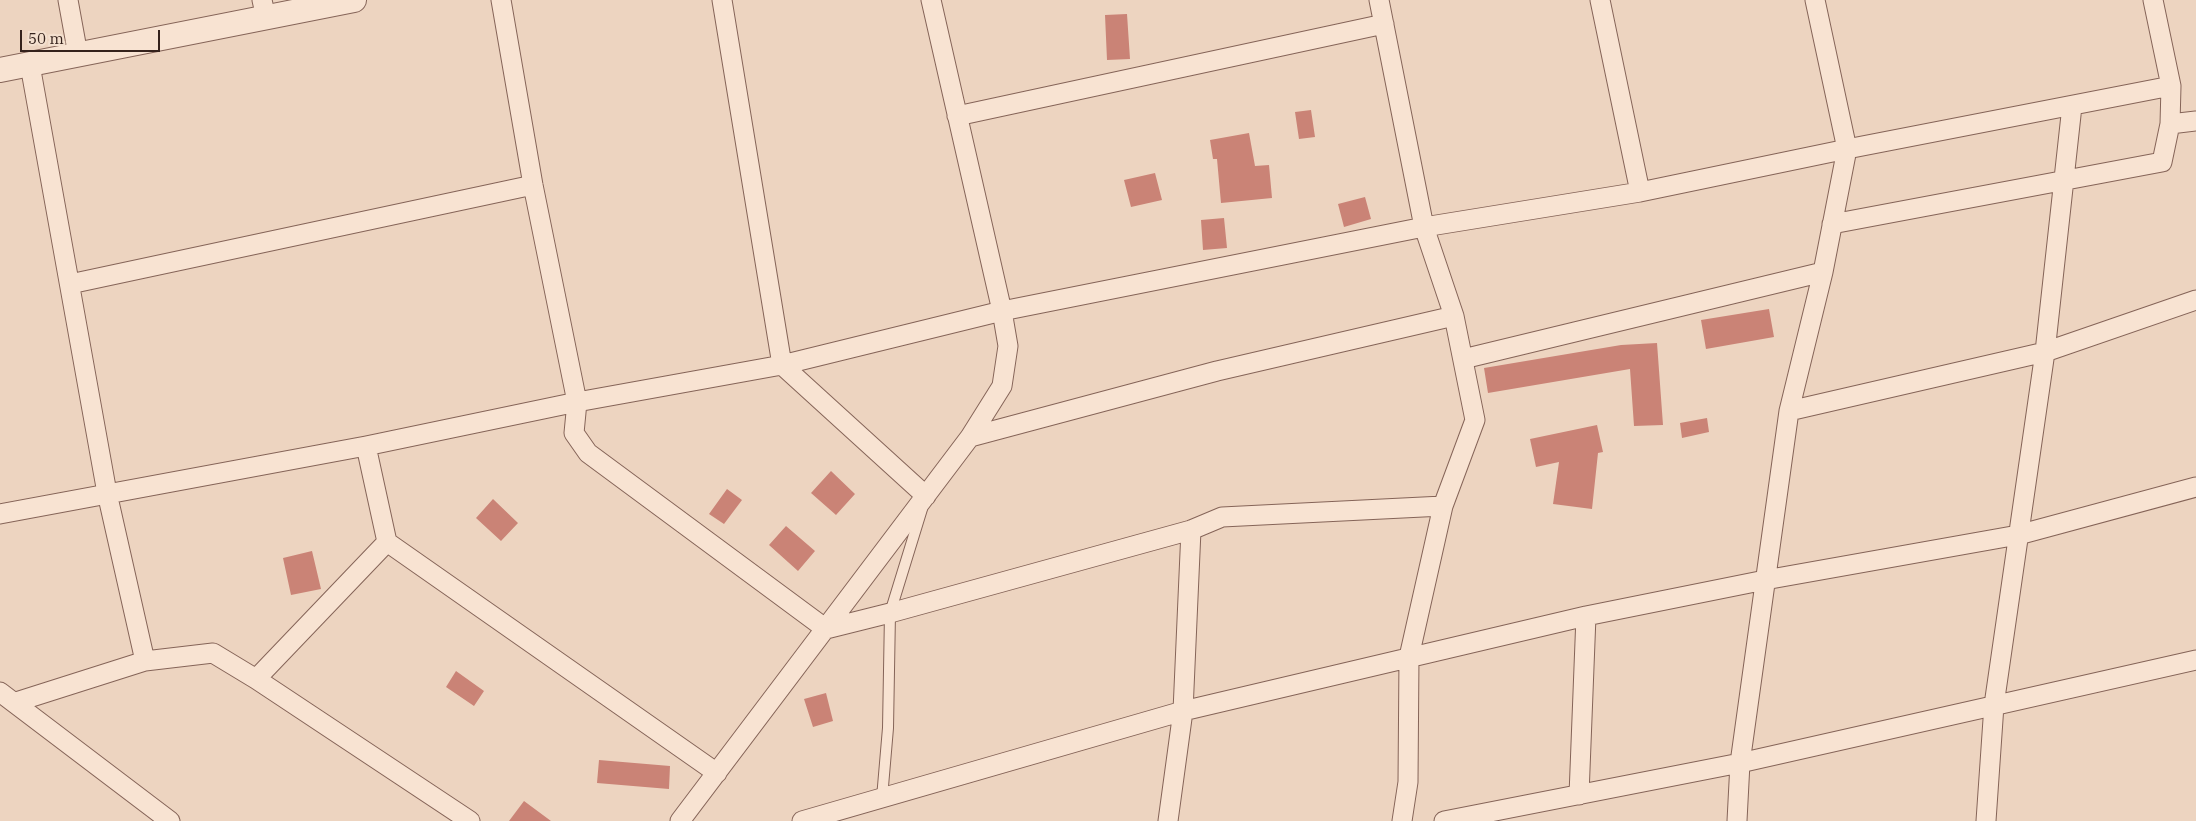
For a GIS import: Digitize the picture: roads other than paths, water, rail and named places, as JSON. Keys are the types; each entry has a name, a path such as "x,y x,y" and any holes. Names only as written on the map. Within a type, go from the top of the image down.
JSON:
{"street":[{"path":"68,0 78,55"},
{"path":"0,70 78,55 264,9 354,0"},
{"path":"501,0 533,185 577,402 574,433 588,453 826,629"},
{"path":"722,0 782,365 926,496"},
{"path":"680,821 970,437 1002,386 1008,346 1002,311 931,0"},
{"path":"1380,0 1424,227 1454,316 1475,420 1443,506 1409,657 1408,782 1402,821"},
{"path":"1600,0 1640,192"},
{"path":"1738,821 1740,764 1789,411 1823,272 1847,149 1815,0"},
{"path":"1832,224 2162,162 2170,124 2171,86 2153,0"},
{"path":"957,116 1384,24"},
{"path":"30,65 107,493 145,661"},
{"path":"0,514 366,446 577,402 782,365 1002,311 1424,227 1640,192 1847,149 2171,86"},
{"path":"1986,821 1994,706 2045,352 2072,106"},
{"path":"2170,124 2196,121"},
{"path":"70,284 533,185"},
{"path":"1462,359 1823,272"},
{"path":"1789,411 2045,352 2196,300"},
{"path":"970,437 1218,370 1454,316"},
{"path":"366,446 387,542 717,773"},
{"path":"802,821 1182,711 1586,616 1765,580 2018,535 2196,487"},
{"path":"826,629 1191,530 1222,517 1443,506"},
{"path":"1168,821 1182,711 1191,530"},
{"path":"256,679 387,542"},
{"path":"1579,795 1586,616"},
{"path":"16,702 145,661 213,653 256,679 470,821"},
{"path":"1444,821 1740,764 2196,660"},
{"path":"0,692 16,702 170,821"}],"lane":[{"path":"882,798 888,728 890,613 926,496"}]}
